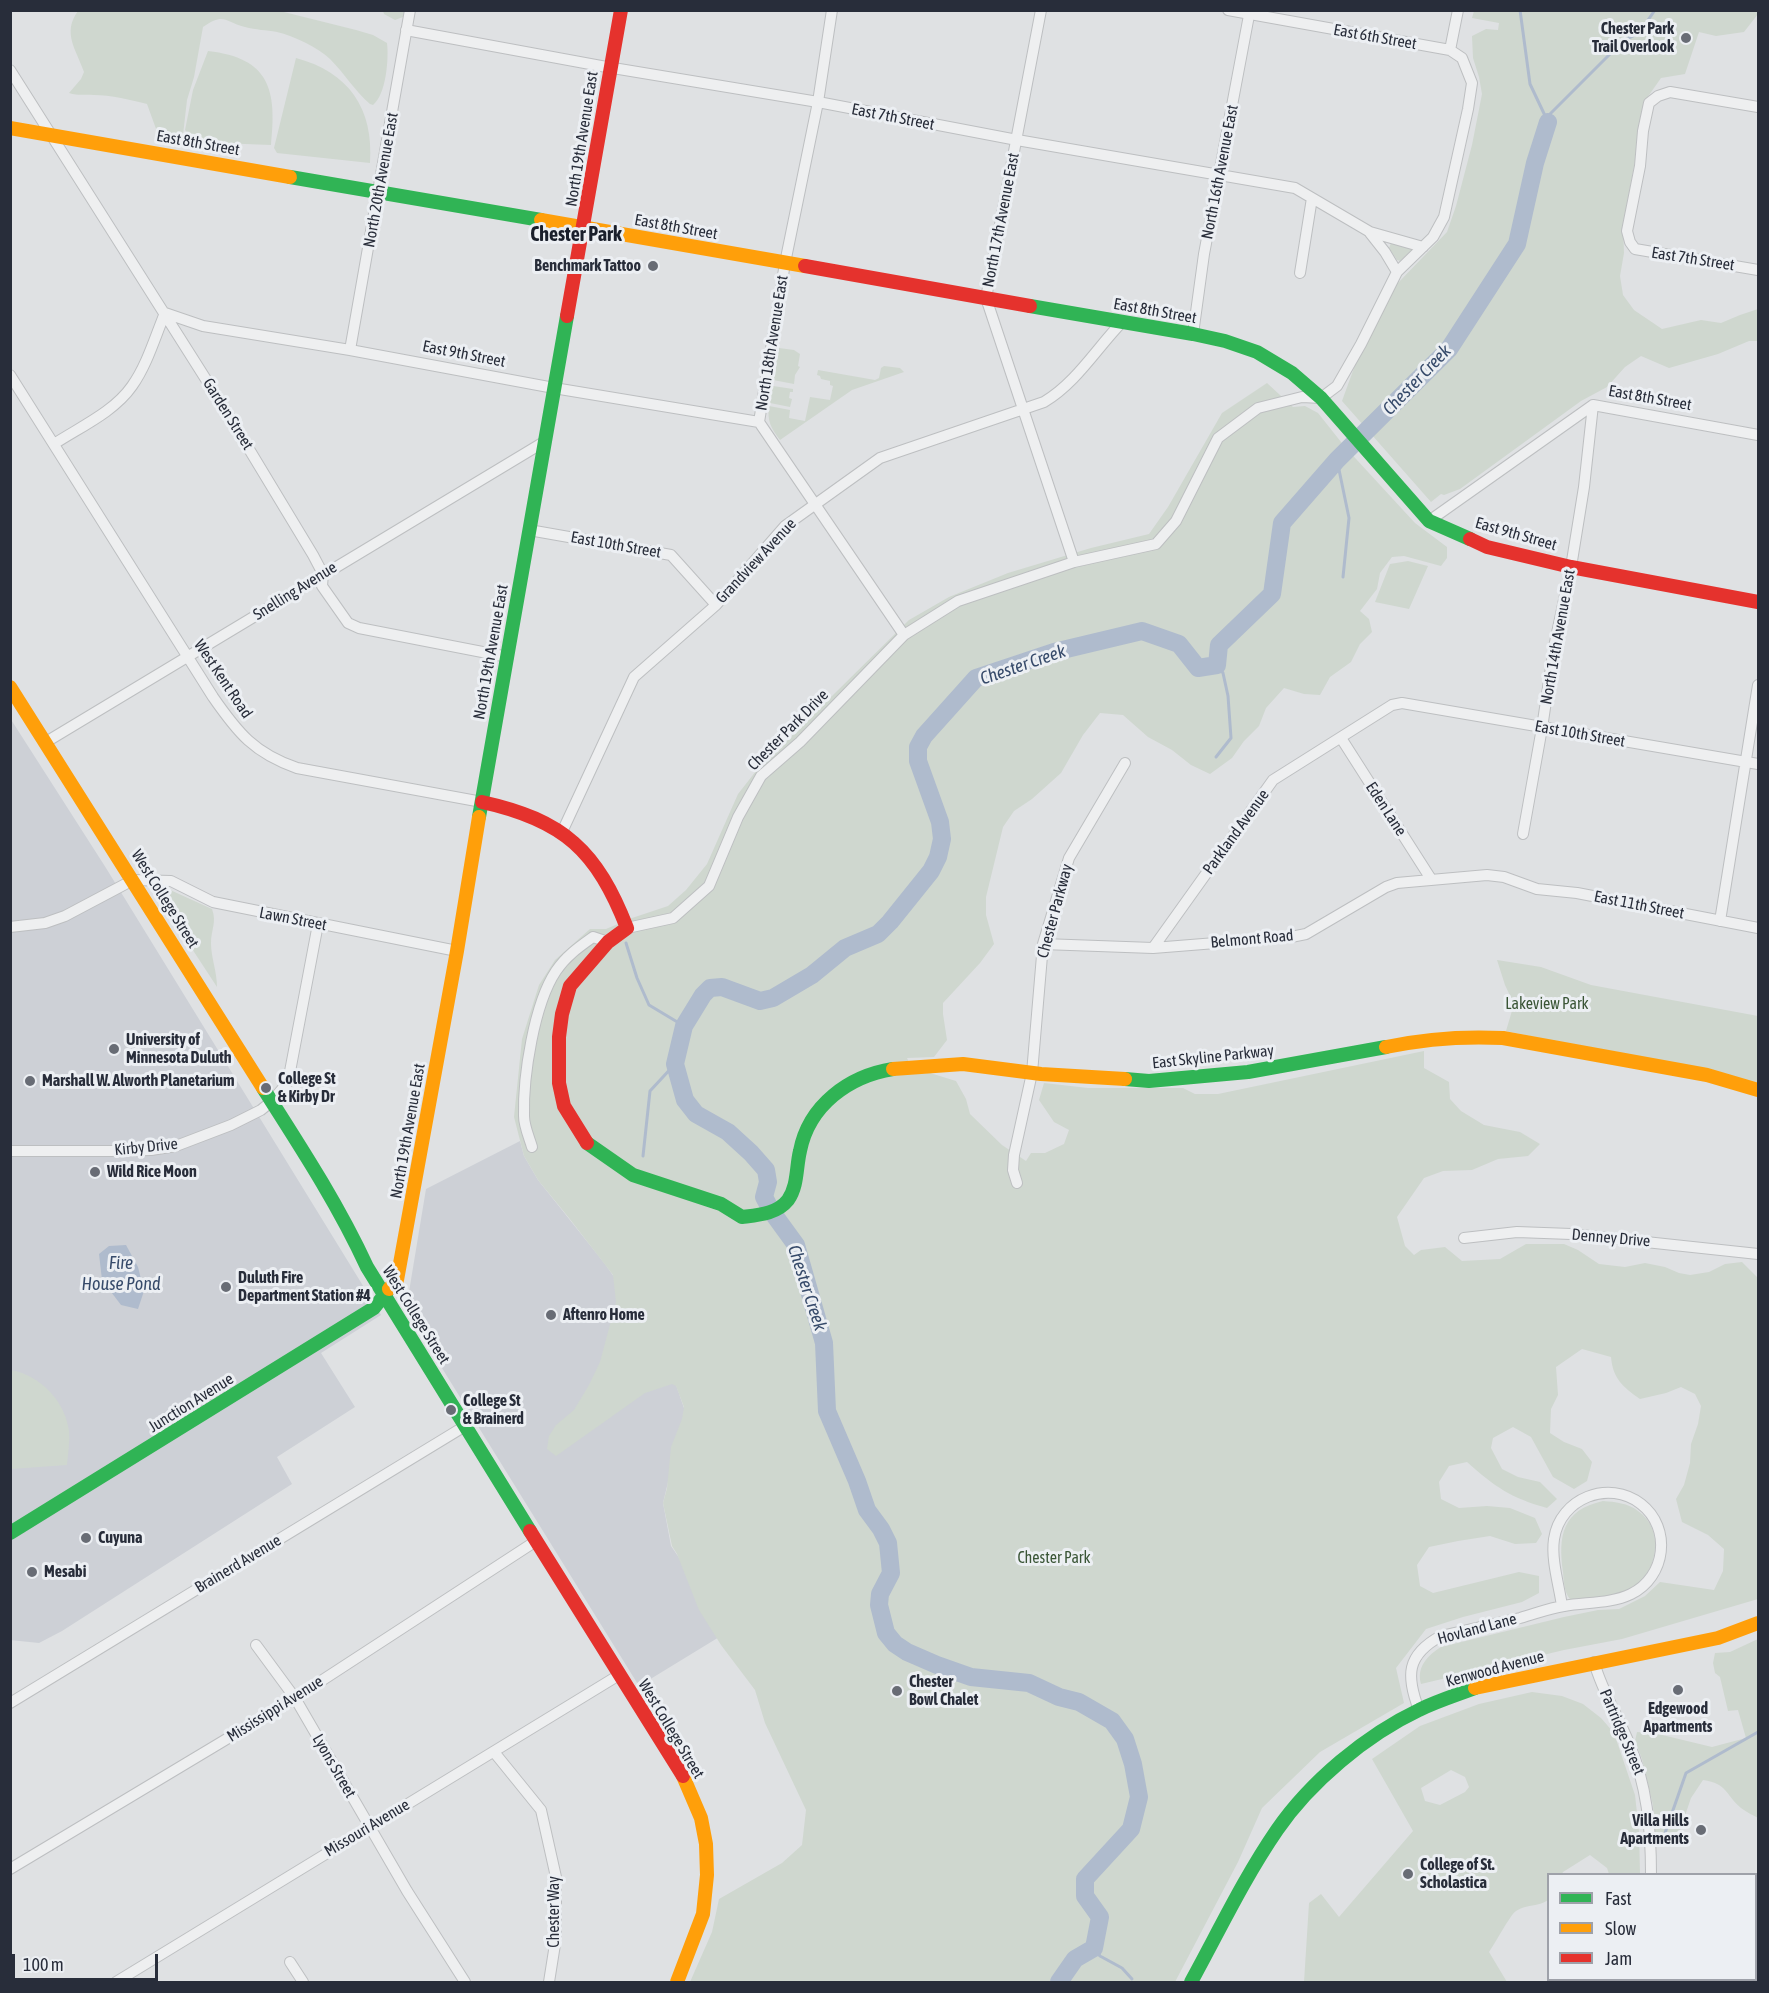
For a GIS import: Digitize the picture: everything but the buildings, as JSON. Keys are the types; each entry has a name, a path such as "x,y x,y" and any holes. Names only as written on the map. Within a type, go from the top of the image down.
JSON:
{"street":[{"name":"North 20th Avenue East","path":"350,350 410,10"},
{"name":"North 19th Avenue East","path":"385,1297 397,1280 457,951 494,727 621,10"},
{"name":"North 18th Avenue East","path":"832,10 818,102 785,262 759,422 904,635"},
{"name":"North 17th Avenue East","path":"1041,10 986,298 1074,562"},
{"name":"East 6th Street","path":"1228,10 1450,50"},
{"path":"1325,402 1342,379 1397,272 1424,247 1439,229 1444,217 1472,83 1462,58 1450,50 1458,10"},
{"name":"North 16th Avenue East","path":"1192,334 1204,254 1249,12"},
{"name":"East 7th Street","path":"406,30 1295,188 1370,232 1424,247"},
{"name":"Garden Street","path":"10,70 226,411 323,574 322,586 348,623 372,631 508,657"},
{"name":"East 7th Street","path":"1758,106 1670,92 1658,96 1649,103 1643,131 1640,166 1627,231 1635,249 1758,270"},
{"name":"East 8th Street","path":"10,128 1192,334 1225,341 1257,352 1292,373 1325,402"},
{"path":"1300,273 1312,198"},
{"name":"East 7th Street","path":"1370,232 1397,272"},
{"path":"54,444 104,412 132,387 141,372 165,313"},
{"name":"East 9th Street","path":"165,313 202,326 759,422"},
{"name":"Grandview Avenue","path":"562,832 634,677 716,605 784,526 880,458 1044,402 1058,394 1122,322"},
{"name":"West Kent Road","path":"10,375 233,726 254,746 276,761 297,768 482,802 537,817 562,832 593,861 618,903 627,928"},
{"name":"Chester Park Drive","path":"747,1217 742,1217 721,1204 633,1175 586,1142 564,1106 559,1083 562,1014 570,986 608,942 627,928 673,918 709,886 738,817 761,776 800,741 904,635 958,601 1074,562 1156,544 1176,521 1218,438 1258,408 1302,397 1325,402"},
{"name":"East 9th Street","path":"1325,402 1429,521 1487,547 1571,567 1758,602"},
{"name":"East 8th Street","path":"1429,521 1593,405 1758,435"},
{"name":"North 14th Avenue East","path":"1523,834 1554,647 1571,567 1584,486 1593,405"},
{"name":"Snelling Avenue","path":"46,742 544,442"},
{"name":"East 10th Street","path":"529,530 671,555 716,605"},
{"path":"1720,921 1758,685"},
{"name":"West College Street","path":"10,687 329,1192 385,1297 680,1770 701,1818 706,1844 707,1875 703,1914 677,1983"},
{"name":"East 10th Street","path":"1401,703 1758,764"},
{"name":"Parkland Avenue","path":"1153,948 1273,780 1392,705 1401,703"},
{"name":"Eden Lane","path":"1341,738 1431,879"},
{"name":"Chester Parkway","path":"1017,1184 1013,1170 1014,1155 1032,1073 1043,944 1069,858 1125,763"},
{"name":"Belmont Road","path":"1043,944 1153,948 1298,936 1397,883 1487,875 1519,882"},
{"path":"10,927 45,922 64,916 133,880"},
{"name":"Lawn Street","path":"133,880 171,881 213,902 457,951"},
{"name":"East 11th Street","path":"1519,882 1538,889 1577,893 1758,928"},
{"path":"272,1101 288,1082 318,924"},
{"path":"532,1147 524,1118 526,1077 542,1004 555,973 573,951 593,937 608,942"},
{"name":"East Skyline Parkway","path":"747,1217 769,1213 787,1201 795,1186 800,1149 810,1121 827,1100 848,1084 873,1072 963,1064 1032,1073 1149,1080 1248,1072 1302,1064 1410,1042 1479,1036 1503,1038 1707,1075 1758,1090"},
{"name":"Kirby Drive","path":"10,1151 151,1150 176,1146 231,1125 261,1110 272,1101"},
{"name":"Denney Drive","path":"1464,1238 1517,1232 1571,1234 1758,1254"},
{"name":"Junction Avenue","path":"10,1533 374,1308 385,1297"},
{"name":"Brainerd Avenue","path":"10,1703 465,1426"},
{"name":"Hovland Lane","path":"1419,1710 1412,1690 1410,1673 1413,1663 1427,1644 1441,1636 1563,1606 1608,1601 1631,1594 1652,1577 1659,1563 1663,1544 1653,1516 1641,1504 1627,1495 1610,1492 1593,1494 1576,1503 1563,1515 1557,1526 1554,1555 1563,1606"},
{"name":"Mississippi Avenue","path":"10,1869 295,1698 536,1541"},
{"name":"Kenwood Avenue","path":"1191,1983 1277,1830 1301,1800 1329,1772 1377,1734 1419,1710 1480,1686 1718,1638 1758,1623"},
{"name":"Lyons Street","path":"256,1645 295,1698 369,1827 465,1983"},
{"name":"Partridge Street","path":"1594,1662 1602,1688 1629,1743 1642,1780 1651,1843 1651,1873"},
{"name":"Missouri Avenue","path":"116,1983 132,1978 369,1827 619,1675"},
{"name":"Chester Way","path":"494,1752 541,1810 556,1877 556,1938 549,1983"},
{"path":"290,1962 303,1983"}],"shaded area":[{"name":"University of Minnesota Duluth","path":"10,718 106,868 381,1315 321,1353 355,1407 277,1457 292,1484 62,1631 39,1643 10,1640"},
{"path":"520,1141 524,1156 538,1180 605,1264 644,1320 673,1376 685,1411 663,1503 671,1546 729,1631 639,1686 406,1310 426,1189"}],"green space":[{"path":"78,11 280,11 373,35 387,43 384,85 377,100 373,105 370,104 330,59 312,46 277,32 216,20 203,27 194,77 187,100 183,135 179,141 171,142 159,137 147,104 100,95 69,93 84,72 71,34 73,19"},
{"path":"383,11 406,11 403,17 395,20"},
{"path":"1474,11 1758,11 1744,32 1716,36 1699,32 1685,74 1661,78 1647,98 1623,224 1624,253 1620,276 1623,295 1634,310 1662,329 1701,320 1721,323 1758,309 1758,341 1749,341 1718,354 1669,368 1641,356 1625,367 1607,387 1581,401 1460,489 1441,494 1431,502 1342,401 1358,357 1397,284 1447,232 1456,206 1482,94 1473,58 1472,36 1486,29 1498,30 1499,23 1472,18"},
{"path":"208,51 245,61 257,69 265,80 272,108 271,145 219,143 193,139 185,130 193,90"},
{"path":"296,58 315,64 330,73 344,83 354,96 368,126 370,163 277,153 274,148"},
{"path":"1391,243 1412,250 1400,261 1397,260 1389,248"},
{"path":"779,348 794,350 800,354 798,366 800,367 795,375 794,384 773,380"},
{"path":"884,366 900,368 904,372 852,390 780,440 774,432 769,420 769,406 790,410 789,418 805,421 810,397 830,400 833,386 830,385 830,381 821,379 817,375 818,370 875,380 879,378 881,368"},
{"name":"Chester Park","path":"1267,383 1293,407 1305,406 1318,413 1345,447 1415,523 1447,547 1447,558 1441,566 1404,556 1392,557 1380,573 1377,589 1360,611 1369,619 1372,632 1360,644 1351,662 1330,677 1320,695 1304,694 1284,688 1266,708 1259,726 1232,758 1210,774 1191,765 1172,750 1148,737 1123,715 1100,713 1083,735 1061,773 1032,799 1014,811 1003,827 986,897 986,915 994,944 980,963 943,1003 947,1040 934,1057 907,1058 914,1074 930,1073 956,1081 966,1099 970,1114 1002,1145 1026,1161 1031,1153 1045,1153 1064,1144 1069,1130 1054,1122 1039,1100 1044,1083 1088,1088 1183,1088 1195,1094 1218,1094 1424,1051 1424,1068 1449,1082 1450,1099 1461,1111 1484,1125 1520,1132 1540,1144 1528,1156 1498,1159 1472,1170 1443,1171 1424,1178 1397,1217 1405,1246 1414,1255 1421,1250 1445,1247 1462,1261 1500,1259 1526,1244 1564,1244 1599,1264 1625,1267 1645,1263 1690,1275 1709,1272 1725,1264 1742,1262 1757,1277 1758,1599 1622,1639 1564,1650 1421,1684 1420,1672 1424,1662 1441,1647 1564,1617 1598,1610 1619,1609 1645,1596 1660,1582 1714,1590 1723,1571 1724,1549 1708,1535 1682,1522 1676,1499 1684,1485 1690,1463 1691,1444 1698,1424 1701,1406 1695,1394 1681,1387 1640,1399 1620,1382 1614,1371 1611,1357 1582,1349 1556,1367 1558,1395 1551,1409 1550,1433 1582,1449 1592,1462 1587,1481 1574,1489 1553,1477 1531,1437 1513,1427 1493,1438 1491,1448 1502,1469 1518,1477 1540,1482 1557,1499 1547,1508 1513,1496 1495,1485 1467,1462 1449,1466 1439,1482 1441,1499 1459,1508 1487,1506 1510,1508 1535,1518 1542,1534 1536,1543 1515,1544 1490,1536 1458,1541 1429,1547 1417,1565 1420,1586 1433,1593 1519,1572 1539,1576 1539,1593 1522,1602 1426,1629 1396,1668 1404,1703 1320,1752 1262,1808 1238,1862 1175,1982 690,1982 712,1932 719,1899 782,1863 802,1845 806,1810 765,1723 755,1690 721,1645 699,1610 672,1546 663,1503 667,1488 671,1447 682,1419 684,1407 676,1386 672,1384 645,1393 556,1456 547,1449 549,1436 556,1425 574,1410 600,1362 616,1302 613,1275 538,1180 524,1156 514,1117 522,1039 539,985 555,960 590,929 606,929 668,906 686,890 707,864 738,794 756,771 909,620 949,597 1008,573 1091,548 1149,534 1168,507 1222,413"},
{"path":"773,386 793,389 789,398 792,399 790,407 770,403"},
{"path":"1408,561 1428,566 1409,609 1375,602 1390,564"},
{"path":"168,889 212,909 214,922 211,949 217,987 164,906 163,897"},
{"name":"Lakeview Park","path":"1497,960 1541,967 1591,985 1758,1016 1758,1083 1506,1031 1514,1004"},
{"path":"11,1370 32,1378 57,1400 67,1420 69,1431 67,1465 11,1469"},
{"path":"1603,1501 1630,1506 1647,1519 1655,1539 1653,1560 1649,1571 1634,1587 1613,1595 1575,1601 1570,1599 1565,1587 1561,1547 1563,1536 1571,1518 1579,1511"},
{"path":"1758,1639 1758,1818 1741,1808 1722,1787 1703,1780 1691,1798 1677,1839 1670,1847 1655,1844 1653,1805 1642,1759 1635,1741 1637,1732 1654,1733 1712,1747 1746,1738 1738,1710 1728,1711 1720,1677 1715,1673 1713,1663 1715,1653 1730,1652"},
{"path":"1532,1692 1562,1696 1583,1704 1601,1718 1614,1733 1635,1795 1640,1873 1609,1873 1607,1868 1590,1855 1562,1873 1547,1873 1547,1900 1516,1911 1489,1952 1507,1982 1304,1982 1309,1903 1321,1894 1339,1917 1413,1831 1372,1759 1420,1726 1479,1704","holes":["1451,1770 1465,1777 1469,1787 1465,1792 1440,1805 1425,1801 1421,1788"]}],"water":[{"name":"Fire House Pond","path":"126,1245 138,1267 144,1291 138,1309 121,1305 102,1280 99,1254 109,1246"}],"waterway":[{"path":"1520,10 1530,84 1548,122"},
{"name":"Chester Creek","path":"1548,122 1550,114 1623,41 1639,33 1655,10"},
{"name":"Chester Creek","path":"1059,1982 1075,1959 1094,1948 1100,1917 1085,1896 1085,1879 1131,1829 1139,1797 1133,1764 1125,1739 1112,1721 1079,1702 1059,1697 1029,1683 971,1677 937,1665 907,1652 895,1644 886,1633 879,1605 880,1594 891,1573 888,1543 867,1510 827,1411 824,1343 796,1245 764,1197 768,1182 766,1170 728,1132 696,1114 685,1100 675,1064 684,1026 703,995 710,988 722,987 760,1001 773,998 812,975 845,948 878,934 890,922 931,871 938,857 942,839 940,822 918,761 918,747 924,736 976,678 1054,652 1142,631 1179,644 1198,668 1217,665 1219,645 1272,594 1282,523 1337,460 1449,349 1517,244 1535,163 1548,122"},
{"path":"1337,460 1349,518 1343,577"},
{"path":"1216,757 1231,738 1228,696 1223,673 1217,665"},
{"path":"626,943 637,978 649,1005 684,1026"},
{"path":"643,1156 650,1091 675,1064"},
{"path":"1665,1833 1686,1773 1758,1732"},
{"path":"1094,1948 1100,1956 1122,1968 1132,1979"}],"traffic: fast":[{"path":"290,177 541,220"},
{"path":"1030,306 1193,334 1225,341 1257,352 1292,373 1321,398 1429,521 1470,539"},
{"path":"479,817 567,316"},
{"path":"1125,1079 1149,1081 1248,1072 1386,1047"},
{"path":"587,1143 633,1175 721,1204 742,1217 767,1213 784,1205 791,1195 805,1135 812,1120 822,1107 833,1095 861,1078 893,1069"},
{"path":"263,1088 331,1198 367,1267 530,1531"},
{"path":"10,1533 374,1308 389,1289"},
{"path":"1191,1982 1232,1905 1277,1830 1290,1812 1322,1778 1359,1746 1399,1720 1475,1688"}],"traffic: slow":[{"path":"10,128 290,177"},
{"path":"541,220 805,266"},
{"path":"10,687 263,1088"},
{"path":"389,1289 397,1280 479,817"},
{"path":"1386,1047 1444,1039 1503,1038 1707,1075 1758,1090"},
{"path":"893,1069 963,1064 1041,1074 1125,1079"},
{"path":"1475,1688 1718,1638 1758,1623"},
{"path":"677,1982 703,1914 707,1875 706,1844 701,1818 683,1776"}],"traffic: jam":[{"path":"567,316 621,10"},
{"path":"805,266 1030,306"},
{"path":"1470,539 1487,547 1571,567 1758,602"},
{"path":"482,802 535,818 556,829 574,843 590,859 603,878 627,928 608,942 570,986 562,1014 559,1037 559,1083 564,1106 587,1143"},
{"path":"530,1531 683,1776"}],"place":[{"name":"Chester Park Trail Overlook","path":"1686,38"},
{"name":"Benchmark Tattoo","path":"653,266"},
{"name":"University of Minnesota Duluth","path":"114,1049"},
{"name":"Marshall W. Alworth Planetarium","path":"30,1081"},
{"name":"College St & Kirby Dr","path":"266,1088"},
{"name":"Wild Rice Moon","path":"95,1172"},
{"name":"Duluth Fire Department Station #4","path":"226,1287"},
{"name":"Aftenro Home","path":"551,1315"},
{"name":"College St & Brainerd","path":"451,1410"},
{"name":"Cuyuna","path":"86,1538"},
{"name":"Mesabi","path":"32,1572"},
{"name":"Edgewood Apartments","path":"1678,1690"},
{"name":"Chester Bowl Chalet","path":"897,1691"},
{"name":"Villa Hills Apartments","path":"1701,1830"},
{"name":"College of St. Scholastica","path":"1408,1874"}],"district":[{"name":"Chester Park","path":"576,235"}]}
